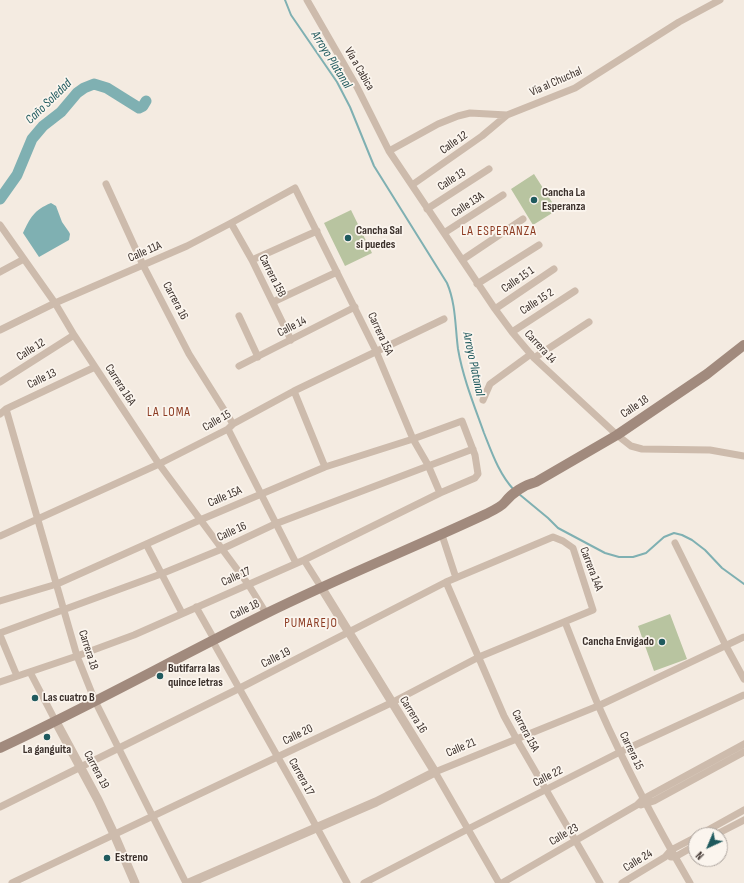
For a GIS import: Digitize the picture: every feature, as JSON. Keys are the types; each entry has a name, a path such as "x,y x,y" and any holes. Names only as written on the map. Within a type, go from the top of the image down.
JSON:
{"main road":[{"name":"Calle 18","path":"0,748 56,722 266,613 486,514 524,491 529,484 536,482 617,435 707,374 744,345"}],"street":[{"name":"Vía a Cabica","path":"307,0 334,49 358,86 389,150"},
{"name":"Vía al Chuchal","path":"389,150 438,124 458,116 470,113 507,115 574,88 679,22 720,0"},
{"name":"Calle 12","path":"412,185 482,136 507,115"},
{"name":"Carrera 14","path":"389,150 477,284 512,332 532,356 626,444 636,448 710,450 744,456"},
{"name":"Calle 13","path":"428,209 489,169"},
{"name":"Carrera 16","path":"106,184 143,265 189,354 230,426 260,494 296,563"},
{"name":"Calle 11A","path":"0,330 55,303 187,246 295,188"},
{"name":"Carrera 15A","path":"295,188 376,351 413,439 428,465 440,493"},
{"name":"Calle 13A","path":"444,233 503,195"},
{"path":"462,260 523,219"},
{"name":"Carrera 15B","path":"231,223 252,260 291,340"},
{"name":"Carrera 16A","path":"0,225 55,303 74,335 159,464 248,584 266,613"},
{"path":"252,260 317,231"},
{"path":"477,284 539,245"},
{"path":"0,272 24,259"},
{"name":"Calle 15 1","path":"495,309 554,269"},
{"path":"273,302 337,272"},
{"name":"Calle 15 2","path":"512,332 575,291"},
{"name":"Calle 14","path":"239,366 355,307"},
{"path":"239,316 258,357"},
{"name":"Calle 15","path":"0,536 159,464 294,391 444,319"},
{"path":"483,400 490,384 532,356 590,322"},
{"name":"Calle 12","path":"0,382 74,335"},
{"name":"Calle 13","path":"3,412 95,366"},
{"path":"294,391 325,467"},
{"name":"Carrera 18","path":"3,412 38,519 65,609 77,656 95,701 187,883"},
{"name":"Calle 15A","path":"0,601 57,584 200,520 325,467 413,439 462,421 473,449"},
{"name":"Calle 16","path":"0,634 161,574 222,549 275,524 473,449"},
{"name":"Calle 17","path":"0,682 134,635 304,560 440,493 475,478 478,474 473,449"},
{"path":"442,535 456,578"},
{"name":"Calle 19","path":"0,807 238,689 446,582 553,537 563,541"},
{"name":"Carrera 14A","path":"563,541 573,548 594,608"},
{"path":"675,543 744,679"},
{"path":"146,544 182,613"},
{"name":"Carrera 16","path":"304,560 435,772 498,883"},
{"name":"Carrera 15A","path":"446,582 504,716 600,883"},
{"name":"Carrera 17","path":"196,607 238,689 347,883"},
{"name":"Calle 20","path":"12,883 391,703 479,657 565,622 594,608"},
{"name":"Carrera 15","path":"565,622 598,706 620,752 644,802 690,883"},
{"path":"0,634 17,676"},
{"name":"Calle 21","path":"187,883 376,802 435,772 598,706 744,637"},
{"name":"Carrera 19","path":"30,672 81,766 114,834 135,883"},
{"name":"Calle 22","path":"364,883 620,752 744,695"},
{"name":"Calle 23","path":"502,883 744,744"},
{"name":"Calle 23","path":"644,802 654,801 744,752"},
{"path":"713,827 744,810"},
{"path":"728,828 744,820"},
{"name":"Calle 24","path":"673,853 688,843"},
{"name":"Calle 24","path":"622,883 665,857 688,848"}],"green space":[{"name":"Cancha La Esperanza","path":"534,174 557,210 533,225 511,189"},
{"name":"Cancha Sal si puedes","path":"351,210 372,253 345,266 324,223"},
{"name":"Cancha Envigado","path":"670,614 687,659 654,671 638,626"}],"water":[{"path":"51,203 56,206 62,222 70,234 69,240 39,257 23,233 33,215"}],"waterway":[{"name":"Arroyo Platanal","path":"285,0 291,15 337,82 350,107 374,166 447,283 454,307 460,360 469,391 496,463 514,490"},
{"name":"Caño Soledad","path":"0,199 17,175 32,139 43,126 61,112 77,93 84,88 94,84 107,88 139,108 143,106 146,101"},
{"name":"Arroyo Platanal","path":"519,494 558,528 605,553 619,557 633,557 646,553 664,537 674,533 692,540 705,550 722,568 744,584"}],"place":[{"name":"Cancha La Esperanza","path":"534,200"},
{"name":"Cancha Sal si puedes","path":"348,238"},
{"name":"Cancha Envigado","path":"662,642"},
{"name":"Butifarra las quince letras","path":"160,676"},
{"name":"Las cuatro B","path":"35,698"},
{"name":"La ganguita","path":"47,737"},
{"name":"Estreno","path":"107,858"}],"district":[{"name":"LA ESPERANZA","path":"499,232"},
{"name":"LA LOMA","path":"169,413"},
{"name":"PUMAREJO","path":"311,624"}]}
